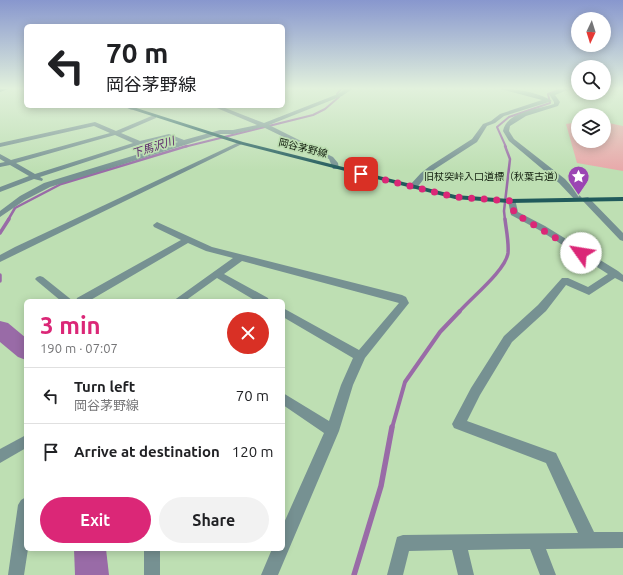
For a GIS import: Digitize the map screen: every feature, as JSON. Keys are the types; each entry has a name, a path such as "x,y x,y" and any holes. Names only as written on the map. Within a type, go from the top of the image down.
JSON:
{"main road":[{"name":"岡谷茅野線","path":"151,116 241,143 455,197 500,201 623,199"}],"street":[{"path":"240,116 266,126 331,158 336,167"},
{"path":"0,215 21,198 47,185 184,142 266,126 290,116"},
{"path":"499,123 502,116"},
{"path":"413,187 424,174 474,142 482,134 485,124 499,123 521,116"},
{"path":"0,165 9,161 116,133 154,117"},
{"path":"499,123 511,140 562,181 623,238"},
{"path":"0,145 96,124 139,143"},
{"path":"0,190 35,176 139,143 169,136 184,142"},
{"path":"1,259 18,249 241,143"},
{"path":"0,156 35,176 47,185"},
{"path":"511,201 514,213 520,218 542,228 619,276 589,292 565,280 542,308 508,339 475,392 459,424 551,458 590,541"},
{"path":"157,224 209,249 402,299 404,303 360,356 347,385 332,431 285,535"},
{"path":"85,299 188,240"},
{"path":"181,299 241,257"},
{"path":"217,274 261,299"},
{"path":"40,279 65,299"},
{"path":"285,313 360,356"},
{"path":"285,399 332,431"},
{"path":"0,456 24,442"},
{"path":"16,575 24,519"},
{"path":"394,575 403,543 623,540"},
{"path":"536,542 548,575"},
{"path":"458,543 466,575"},
{"path":"152,551 152,575"},
{"path":"270,575 280,551"}],"shaded area":[{"path":"571,123 571,142 566,124"},
{"path":"611,123 623,126 623,171 577,163 573,148 611,148"}],"waterway":[{"name":"下馬沢川","path":"184,147 310,116"},
{"path":"506,147 497,127 512,116"},
{"name":"下馬沢川","path":"8,220 15,208 61,184 187,146"},
{"path":"505,146 510,159 504,211 505,220"},
{"name":"下馬沢川","path":"0,233 9,219"},
{"path":"460,311 487,284 506,260 508,253 508,240 505,219"},
{"name":"下馬沢川","path":"0,275 0,281"},
{"path":"392,428 405,382 440,332 460,311"},
{"path":"0,329 24,349"},
{"path":"354,575 381,486 392,427"},
{"path":"90,551 92,575"}],"place":[{"name":"旧杖突峠入口道標（秋葉古道）","path":"579,196"}],"route":[{"path":"361,174 455,197 478,200 512,201 514,213 520,218 542,228 581,253"}]}
